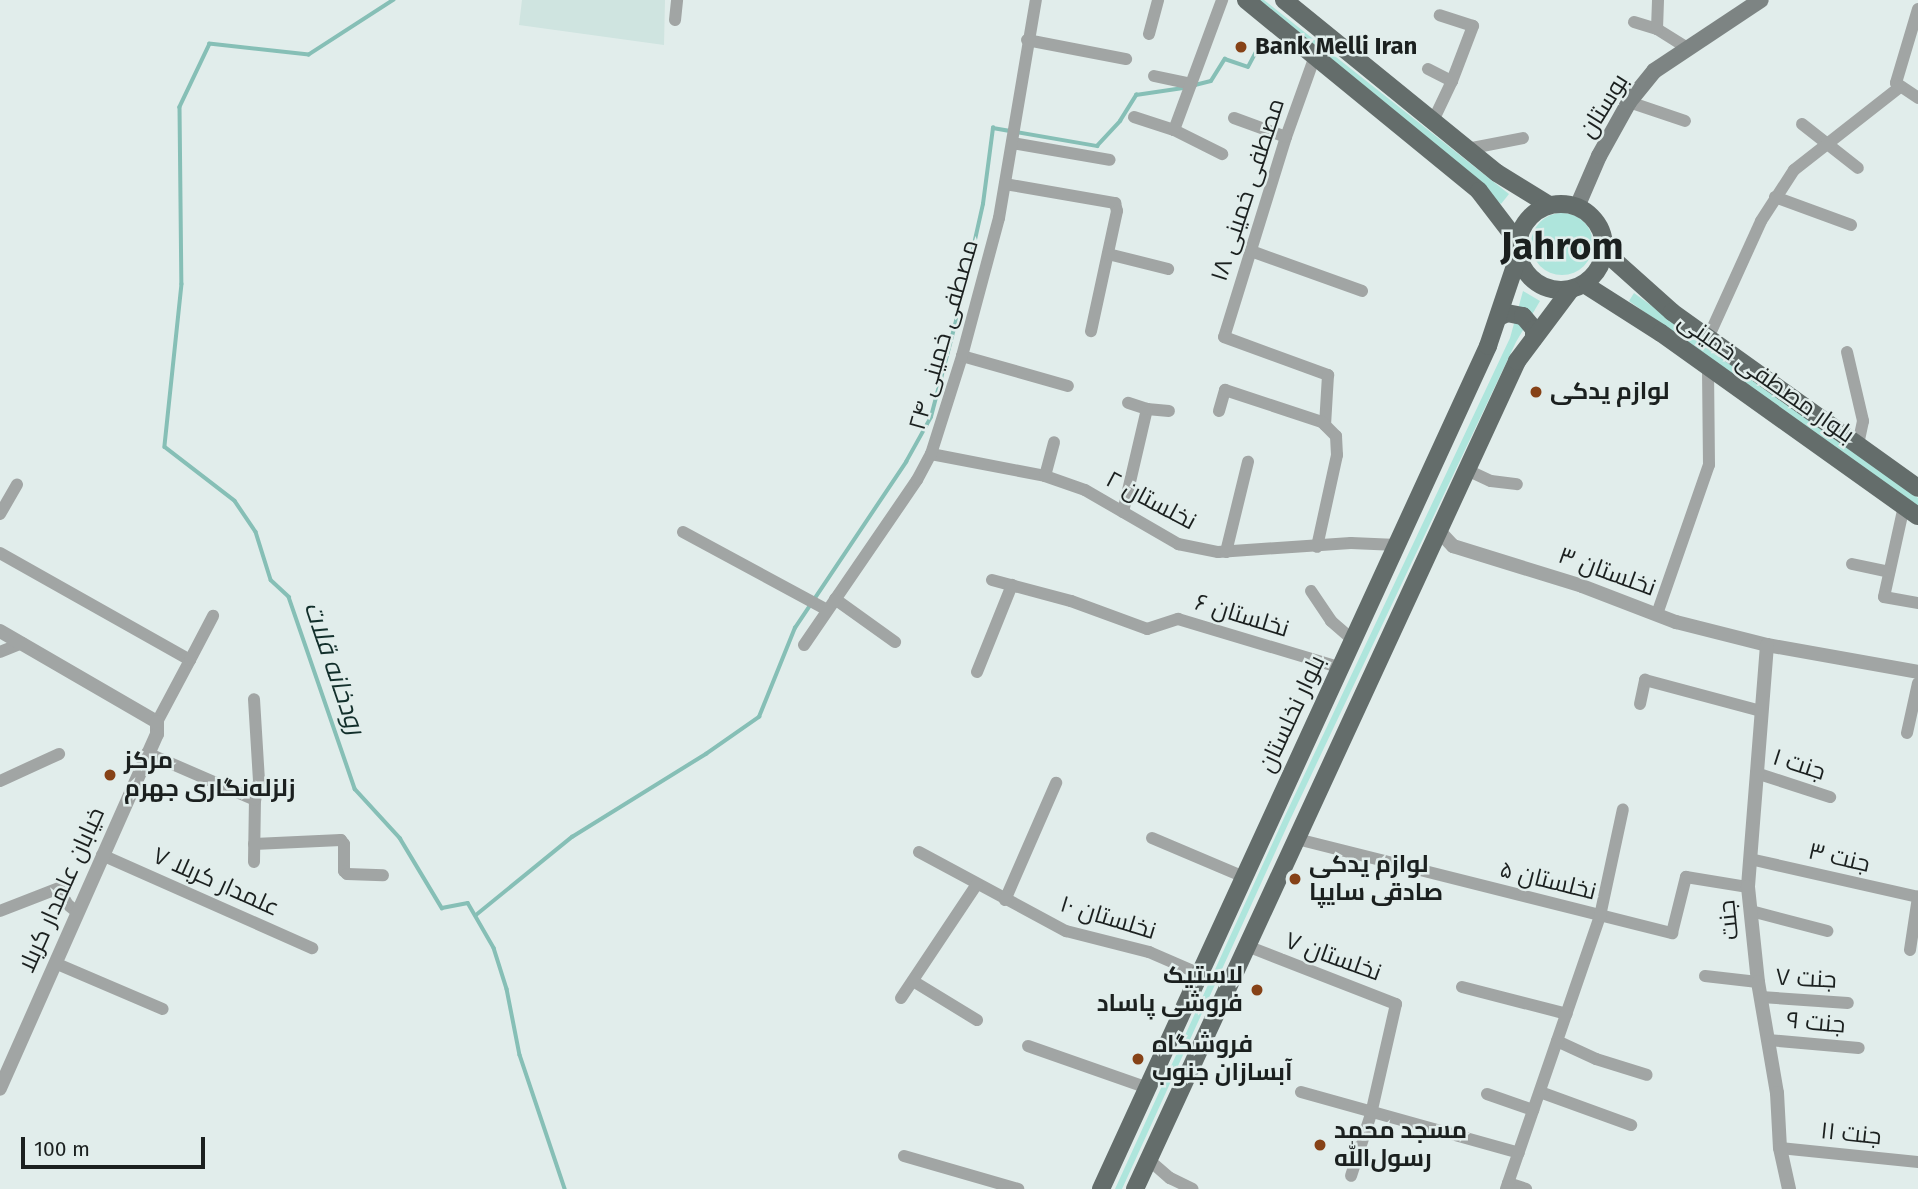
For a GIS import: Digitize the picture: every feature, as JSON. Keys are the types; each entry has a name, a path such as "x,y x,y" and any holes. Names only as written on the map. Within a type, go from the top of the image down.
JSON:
{"main road":[{"path":"1246,0 1479,191 1518,249 1524,269 1544,287 1577,287"},
{"path":"1135,1189 1517,361 1577,287 1601,265 1605,252 1599,225 1590,214 1577,207 1549,205 1497,173 1284,0"},
{"name":"بوستان","path":"1577,207 1599,156 1629,102 1654,71 1761,0"},
{"path":"1518,249 1528,219 1549,205"},
{"name":"بلوار نخلستان","path":"1101,1189 1499,317 1518,249"},
{"name":"بلوار مصطفی خمینی","path":"1605,252 1672,312 1918,488"},
{"name":"بلوار مصطفی خمینی","path":"1577,287 1708,366 1911,511"},
{"path":"1499,317 1507,313 1523,316 1530,322 1534,338"}],"street":[{"path":"675,20 677,0"},
{"name":"مصطفی خمینی ۲۴","path":"804,645 917,480 931,454 962,356 999,218 1027,40 1037,0"},
{"path":"1149,34 1158,0"},
{"path":"1174,130 1222,0"},
{"path":"1657,29 1658,0"},
{"path":"1708,338 1775,197 1794,170 1898,85 1918,9"},
{"path":"1433,121 1452,81 1472,26 1440,15"},
{"path":"1634,22 1657,29 1687,48"},
{"path":"1027,40 1126,59"},
{"name":"مصطفی خمینی ۱۸","path":"1315,57 1286,136 1224,337 1328,375 1325,425"},
{"path":"1428,69 1452,81"},
{"path":"1154,76 1191,84"},
{"path":"1898,85 1918,98"},
{"path":"1629,102 1685,121"},
{"path":"1134,117 1174,130 1222,154"},
{"path":"1234,118 1286,136"},
{"path":"1802,124 1858,168"},
{"path":"1467,149 1523,138"},
{"path":"1012,143 1110,160"},
{"path":"1005,184 1115,203 1117,211 1091,331"},
{"path":"1775,197 1851,225"},
{"path":"1251,251 1362,291"},
{"path":"1108,254 1168,269"},
{"path":"1847,352 1863,421 1858,445"},
{"path":"962,356 1068,386"},
{"path":"1657,614 1709,465 1708,366"},
{"path":"1219,411 1225,390 1325,425 1336,436 1337,455 1317,547"},
{"path":"1128,403 1147,409 1169,411"},
{"path":"1123,512 1147,409"},
{"path":"1045,476 1054,442"},
{"name":"نخلستان ۲","path":"931,454 1045,476 1085,490 1178,544 1226,552 1350,543 1397,545"},
{"path":"1226,552 1248,462"},
{"path":"1467,471 1491,481 1517,484"},
{"path":"0,514 17,484"},
{"path":"1911,511 1889,572 1884,597 1918,603"},
{"name":"نخلستان ۳","path":"1439,531 1453,546 1582,586 1657,614 1767,645 1918,673"},
{"path":"684,532 831,605 895,642"},
{"path":"0,553 190,660"},
{"path":"1852,564 1889,572"},
{"name":"نخلستان ۶","path":"992,580 1072,601 1147,629 1178,619 1341,668"},
{"path":"977,672 1012,585"},
{"path":"1311,591 1331,621 1353,640"},
{"path":"0,631 157,722 213,616"},
{"path":"0,652 22,643"},
{"name":"جنت","path":"1767,645 1748,887 1758,982 1777,1093 1780,1148 1789,1189"},
{"path":"1640,704 1645,680 1761,712"},
{"path":"1907,733 1918,683"},
{"path":"254,699 259,781 255,800 254,862"},
{"name":"خیابان علمدار کربلا","path":"0,1088 157,734 157,722"},
{"path":"147,753 255,800"},
{"path":"0,781 59,754"},
{"name":"جنت ۱","path":"1756,773 1830,797"},
{"path":"1005,900 1056,783"},
{"path":"1526,1189 1507,1186 1600,916 1623,809"},
{"path":"1152,838 1244,877"},
{"path":"254,844 341,839 344,844 344,871 347,874 383,875"},
{"name":"نخلستان ۵","path":"1297,839 1672,933 1686,877 1748,887"},
{"name":"نخلستان ۱۰","path":"919,852 1066,931 1149,952 1200,974"},
{"name":"علمدار کربلا ۷","path":"102,855 312,947"},
{"name":"جنت ۳","path":"1750,859 1918,897"},
{"path":"901,998 976,884"},
{"path":"0,911 59,888 67,904 77,912"},
{"path":"1910,950 1918,897"},
{"path":"1751,911 1826,931"},
{"name":"نخلستان ۷","path":"1247,946 1396,1004 1371,1114 1351,1175"},
{"path":"55,963 163,1009"},
{"path":"1705,976 1758,982"},
{"path":"913,981 977,1020"},
{"path":"1462,987 1567,1014"},
{"name":"جنت ۷","path":"1761,998 1848,1003"},
{"name":"جنت ۹","path":"1768,1040 1859,1048"},
{"path":"1557,1041 1647,1075"},
{"path":"1028,1046 1148,1088"},
{"path":"1301,1092 1354,1105 1371,1114 1518,1153"},
{"path":"1540,1092 1631,1125"},
{"path":"1487,1094 1533,1111"},
{"name":"جنت ۱۱","path":"1780,1148 1918,1162"},
{"path":"904,1156 1018,1189"},
{"path":"1149,1160 1170,1178 1194,1189"}],"shaded area":[{"path":"522,0 665,0 664,45 519,25"}],"green space":[{"path":"1254,0 1264,0 1509,194 1501,204"},
{"path":"1562,213 1584,222 1593,244 1584,266 1562,275 1540,266 1531,244 1540,222"},
{"path":"1523,291 1540,301 1516,342 1289,822 1122,1189 1115,1189 1284,818 1510,338"},
{"path":"1634,293 1918,498 1918,507 1629,301"}],"waterway":[{"name":"رودخانه قلات","path":"394,0 309,55 210,44 180,107 182,284 165,447 235,501 256,532 271,580 289,597 355,789 400,838 442,908 468,903 494,948 507,989 520,1055 565,1189"},
{"path":"1195,85 1211,81 1225,59 1248,67 1262,41"},
{"path":"476,915 572,837 706,754 759,717 795,628 906,462 931,417 983,204 993,128 1097,146 1120,121 1136,95 1184,88"}],"place":[{"name":"Bank Melli Iran","path":"1241,47"},
{"name":"لوازم یدکی","path":"1536,392"},
{"name":"مرکز زلزله‌نگاری جهرم","path":"110,775"},
{"name":"لوازم یدکی صادقی سایپا","path":"1295,879"},
{"name":"لاستیک فروشی پاساد","path":"1257,990"},
{"name":"فروشگاه آبسازان جنوب","path":"1138,1059"},
{"name":"مسجد محمد رسول‌الله","path":"1320,1145"}],"district":[{"name":"Jahrom","path":"1562,247"}]}
